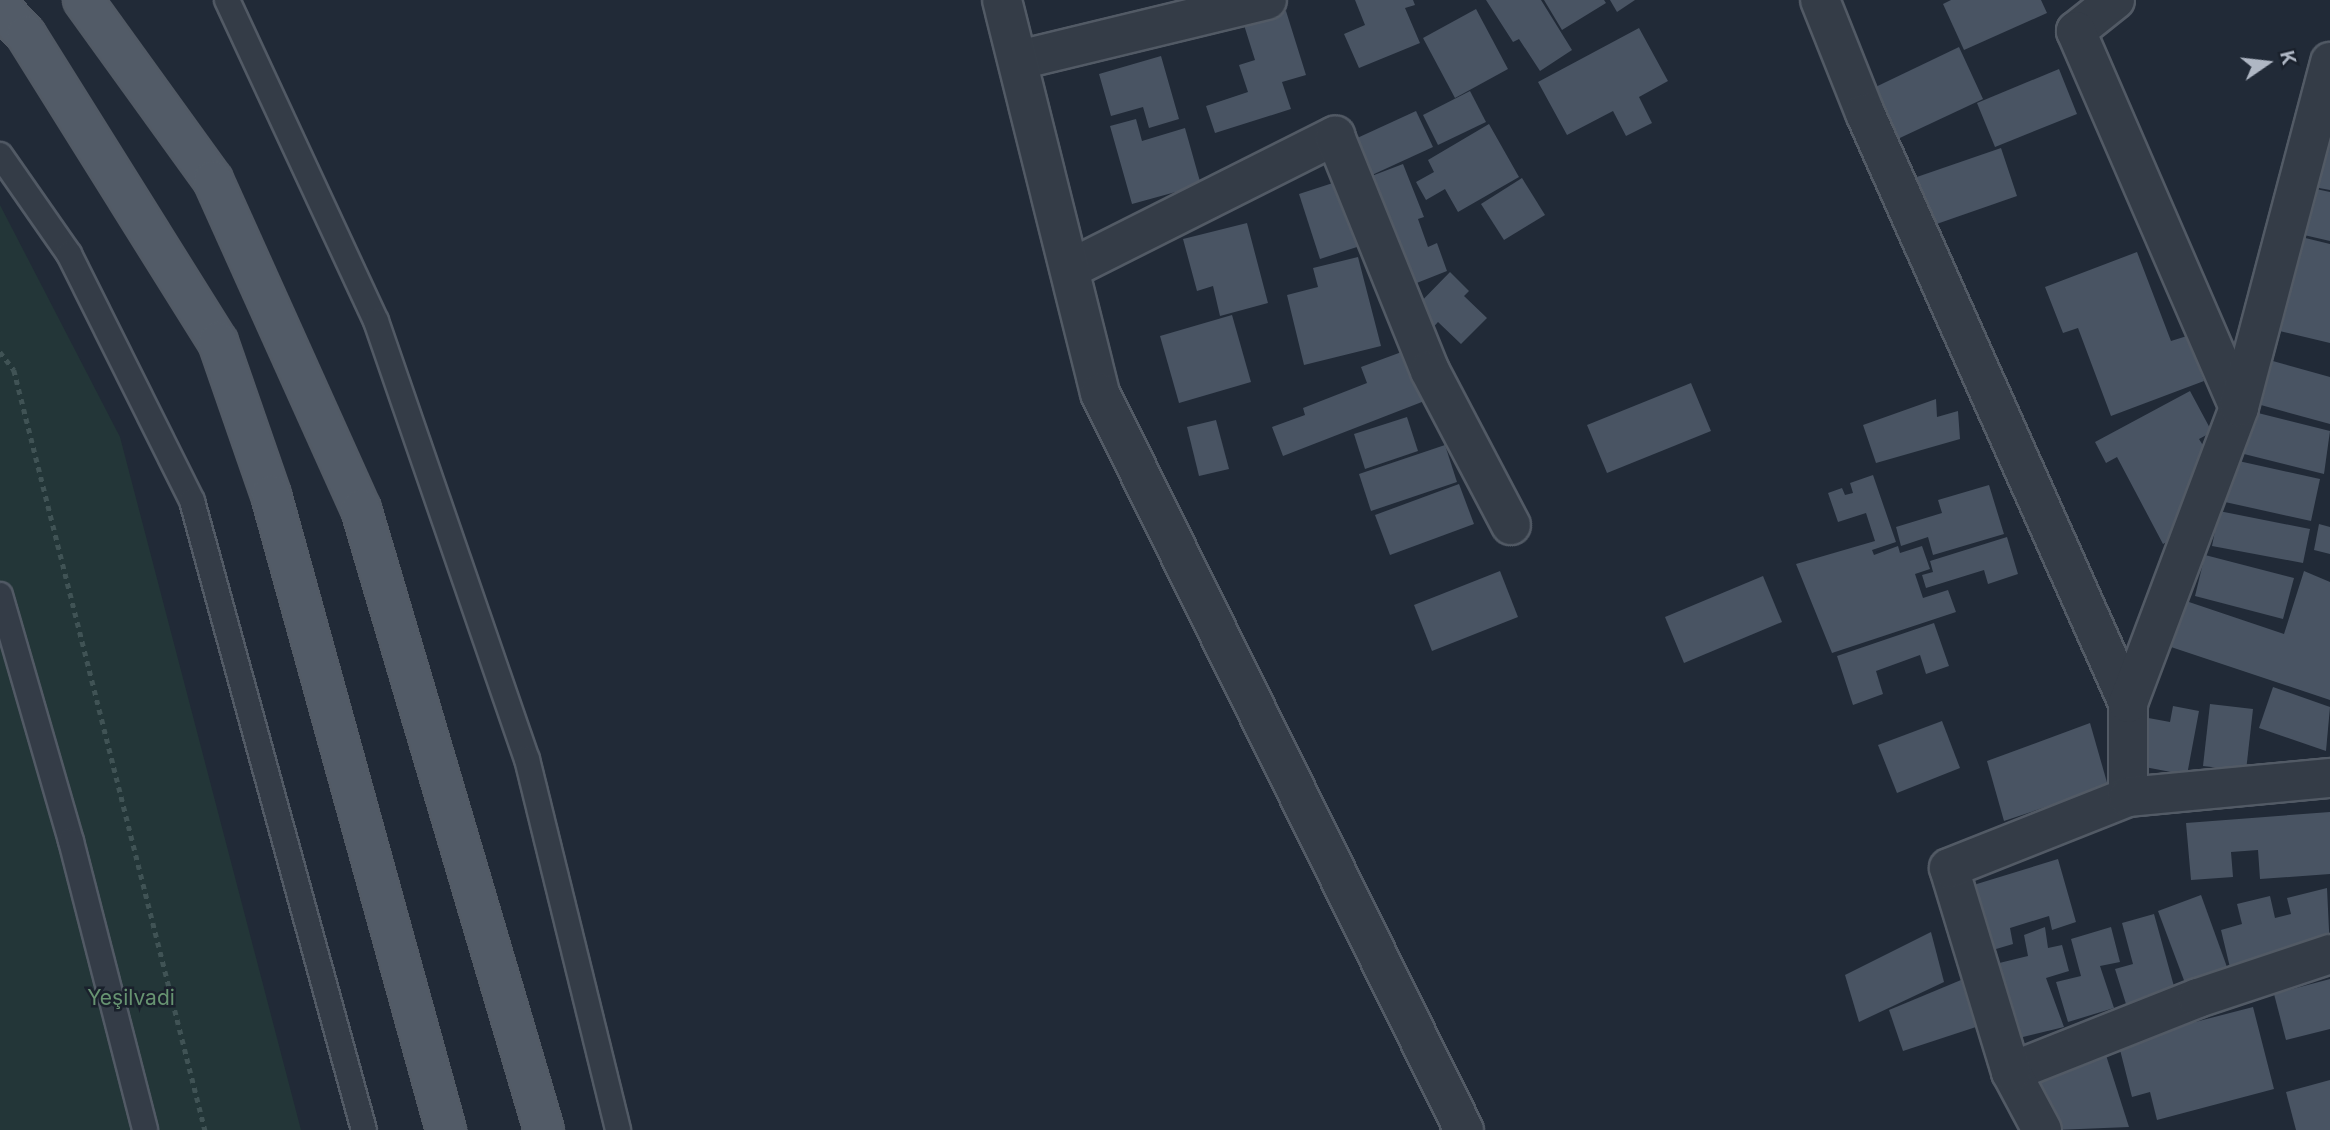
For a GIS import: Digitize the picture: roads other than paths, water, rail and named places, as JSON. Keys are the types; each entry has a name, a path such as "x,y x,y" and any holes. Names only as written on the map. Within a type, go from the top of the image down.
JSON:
{"main road":[{"path":"83,0 213,180 361,509 544,1130"},
{"path":"0,7 26,35 218,342 271,495 446,1130"}],"street":[{"path":"1002,0 1100,393 1464,1130"},
{"path":"1019,60 1267,0"},
{"path":"1820,0 1865,113 2128,703"},
{"path":"2115,0 2076,31 2239,407"},
{"path":"2128,797 2128,703 2239,407 2330,62"},
{"path":"1070,269 1335,136 1430,371 1510,525"},
{"path":"2042,1130 2011,1072 1949,868 2128,797 2330,778"},
{"path":"2011,1072 2198,998 2330,954"}],"lane":[{"path":"227,0 376,321 394,372 527,759 618,1130"},
{"path":"0,155 69,254 192,501 364,1130"},
{"path":"0,595 71,841 145,1130"}],"park label":[{"name":"Yeşilvadi","path":"131,998"}]}
